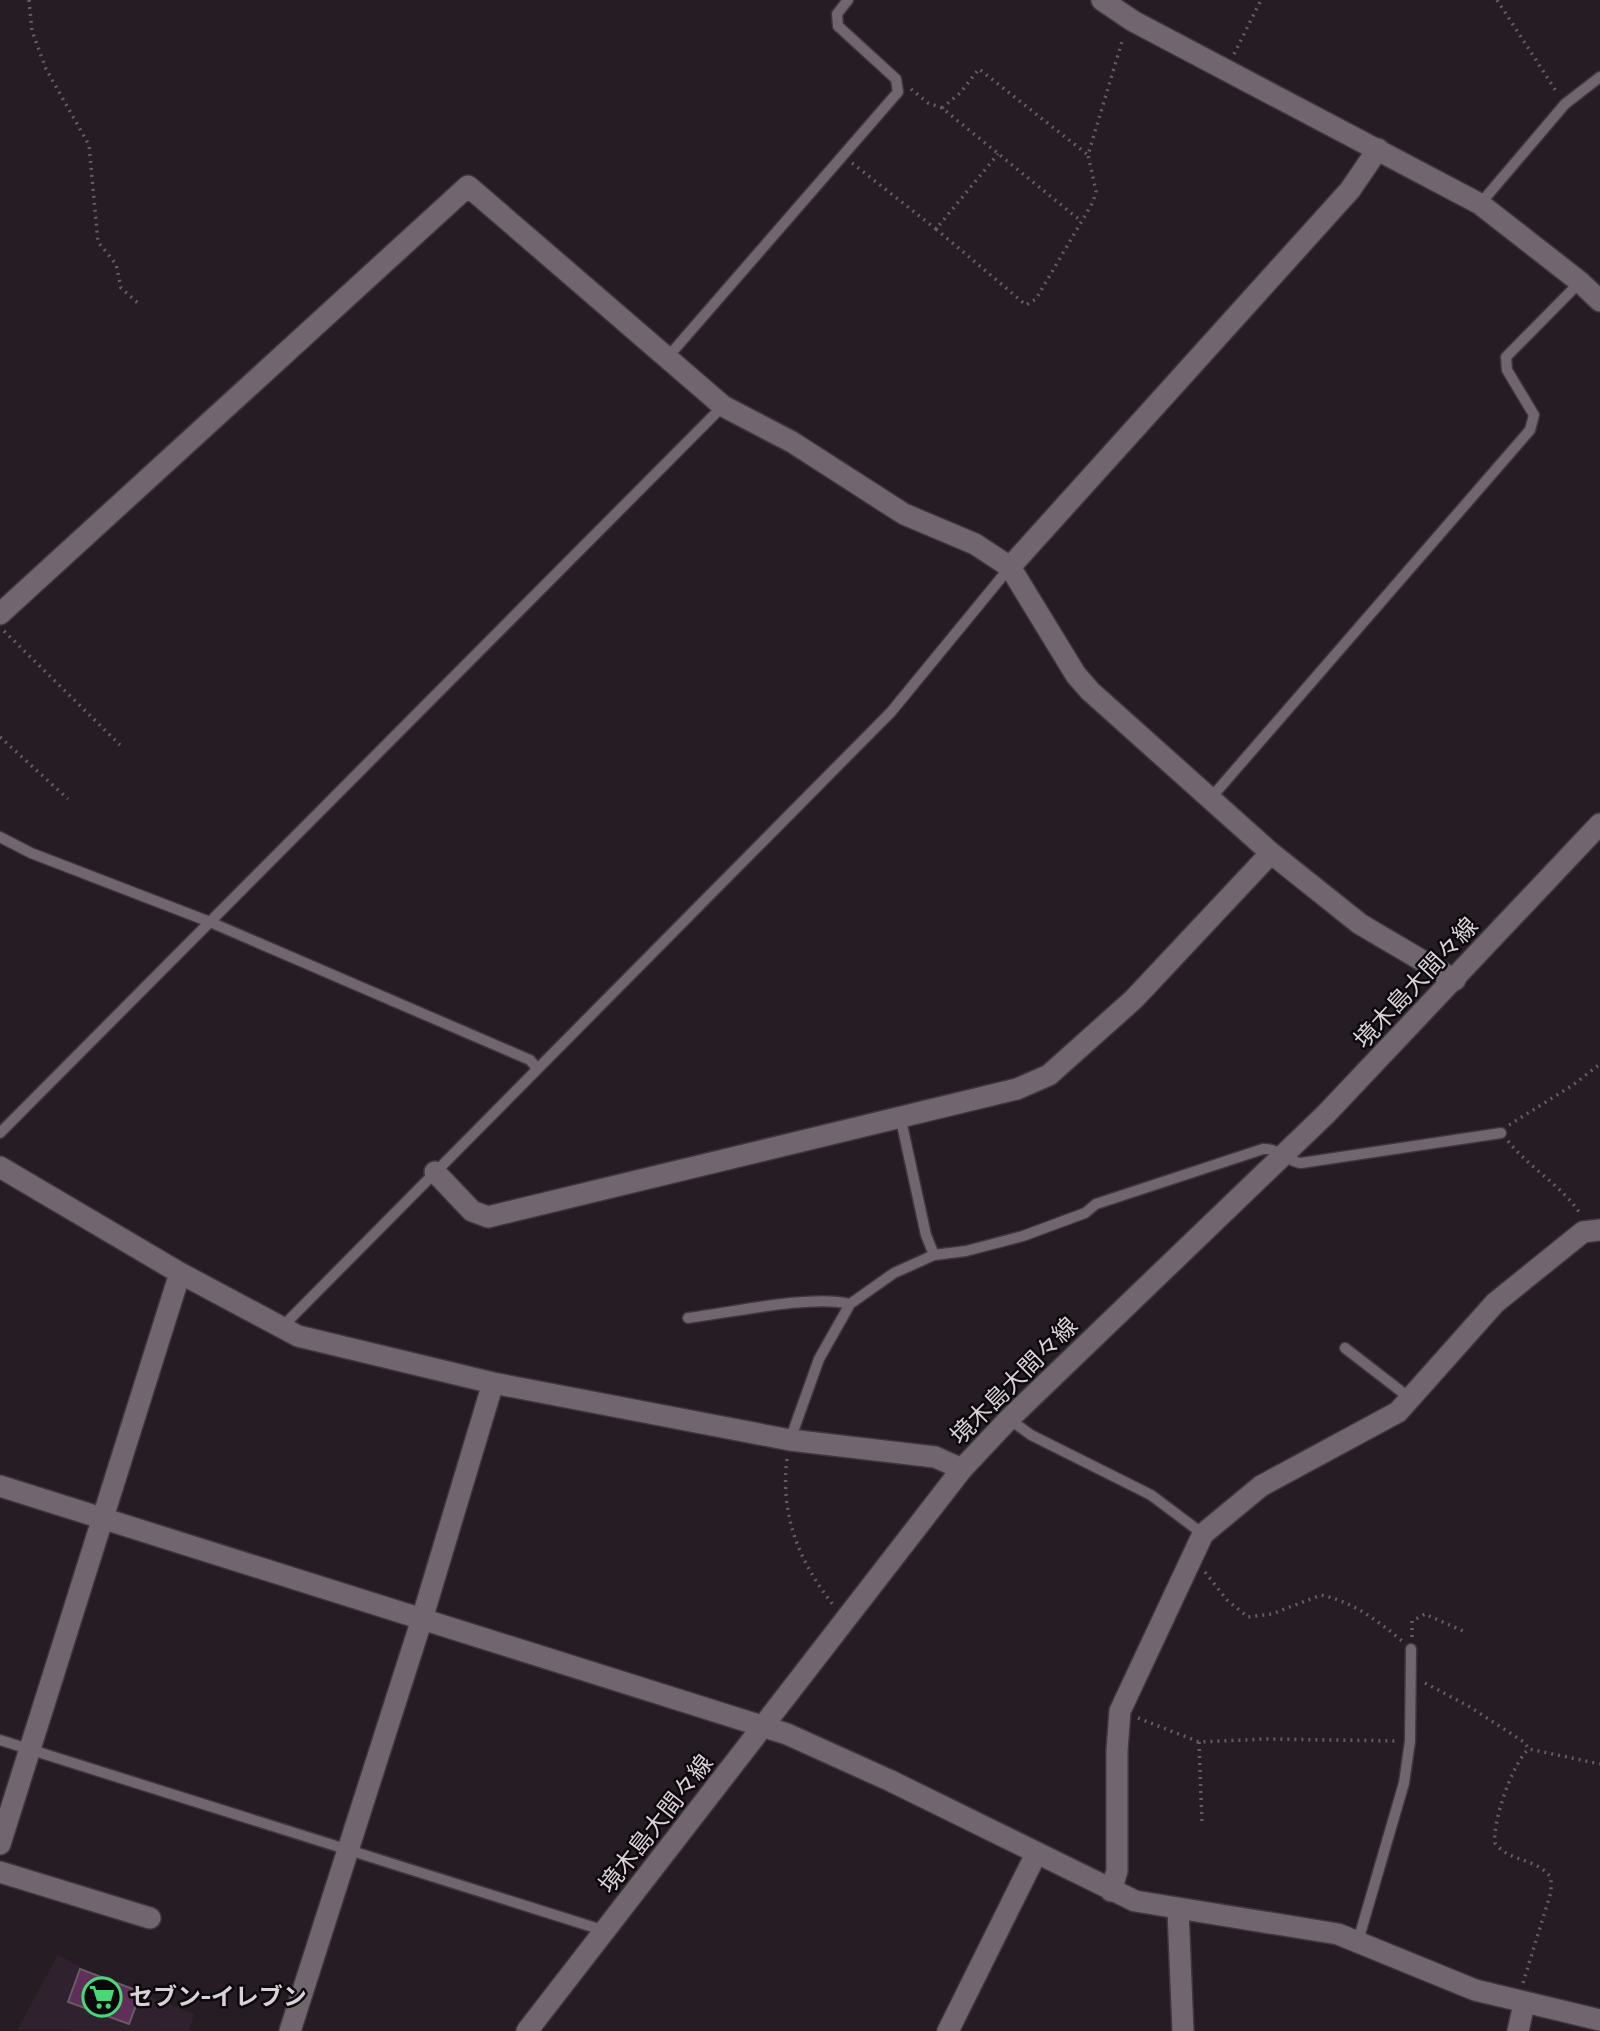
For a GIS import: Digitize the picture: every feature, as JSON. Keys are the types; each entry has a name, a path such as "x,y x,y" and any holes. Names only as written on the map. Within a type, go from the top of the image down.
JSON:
{"street":[{"path":"1102,0 1133,21 1480,204 1580,282 1600,301"},
{"path":"1010,567 1350,190 1378,149"},
{"path":"0,614 468,186 723,406 792,442 904,514 975,544 1010,567 1076,676 1271,853 1360,924 1455,980"},
{"name":"境木島大間々線","path":"527,2031 604,1935 962,1469 1009,1419 1283,1155 1455,980 1600,824"},
{"path":"435,1171 472,1211 488,1217 997,1096 1049,1075 1134,999 1271,853"},
{"path":"0,1167 180,1273 284,1330 332,1345 493,1383 790,1440 935,1457 962,1469"},
{"path":"1111,1891 1117,1871 1116,1750 1120,1711 1203,1534 1261,1486 1384,1422 1411,1399 1494,1303 1595,1230"},
{"path":"0,1844 180,1273"},
{"path":"290,2031 422,1619 493,1383"},
{"path":"0,1486 764,1727 891,1782 1135,1901 1178,1910 1295,1925 1358,1941 1439,1977 1520,2003 1600,2020"},
{"path":"948,2031 1036,1854"},
{"path":"0,1871 150,1918"},
{"path":"1178,1910 1183,2031"},
{"path":"1518,2031 1520,2003"}],"lane":[{"path":"667,358 895,97 899,86 838,26 837,14 848,0"},
{"path":"1480,204 1565,104 1600,77"},
{"path":"1210,799 1530,430 1534,415 1507,370 1506,358 1580,282"},
{"path":"0,1133 723,406"},
{"path":"284,1330 290,1319 536,1067 891,712 1010,567"},
{"path":"0,838 31,853 209,922 530,1060 536,1067"},
{"path":"901,1120 926,1235 934,1255"},
{"path":"790,1440 819,1359 850,1304 894,1273 934,1255 966,1251 1023,1236 1085,1213 1096,1204 1244,1153 1273,1149 1301,1163 1501,1133"},
{"path":"688,1318 793,1303 838,1301 850,1304"},
{"path":"1345,1348 1411,1399"},
{"path":"1009,1419 1031,1435 1151,1495 1203,1534"},
{"path":"1358,1941 1404,1783 1410,1741 1413,1677 1411,1649"},
{"path":"0,1741 596,1928 604,1935"}],"path":[{"path":"29,0 32,31 46,69 89,145 98,242 116,264 121,288 139,304"},
{"path":"1225,68 1261,0"},
{"path":"1497,0 1565,104"},
{"path":"844,156 1026,305 1036,299 1093,202 1096,191 1088,155 1120,41 1133,21"},
{"path":"942,108 960,93 979,69 1088,155"},
{"path":"899,86 912,89 928,103 942,108 1082,222"},
{"path":"936,229 998,154"},
{"path":"0,627 120,745"},
{"path":"0,737 68,799"},
{"path":"1595,1230 1573,1202 1525,1162 1501,1133 1517,1118 1573,1085 1600,1064"},
{"path":"790,1440 784,1484 787,1514 805,1565 846,1622"},
{"path":"1191,1558 1227,1600 1248,1617 1272,1614 1321,1595 1354,1607 1376,1619 1411,1649"},
{"path":"1411,1649 1412,1621 1418,1616 1437,1617 1463,1631"},
{"path":"1413,1677 1470,1707 1524,1742 1529,1749 1600,1764"},
{"path":"1120,1711 1199,1742 1266,1738 1410,1741"},
{"path":"1199,1742 1202,1823"},
{"path":"1520,2003 1551,1892 1551,1878 1540,1867 1500,1850 1494,1835 1517,1762 1529,1749"}],"shaded area":[{"path":"58,1955 95,1975 194,2014 189,2031 17,2030"}],"building":[{"path":"80,1969 141,1992 129,2024 68,2002"}],"place":[{"name":"セブン-イレブン","path":"102,1997"}]}
